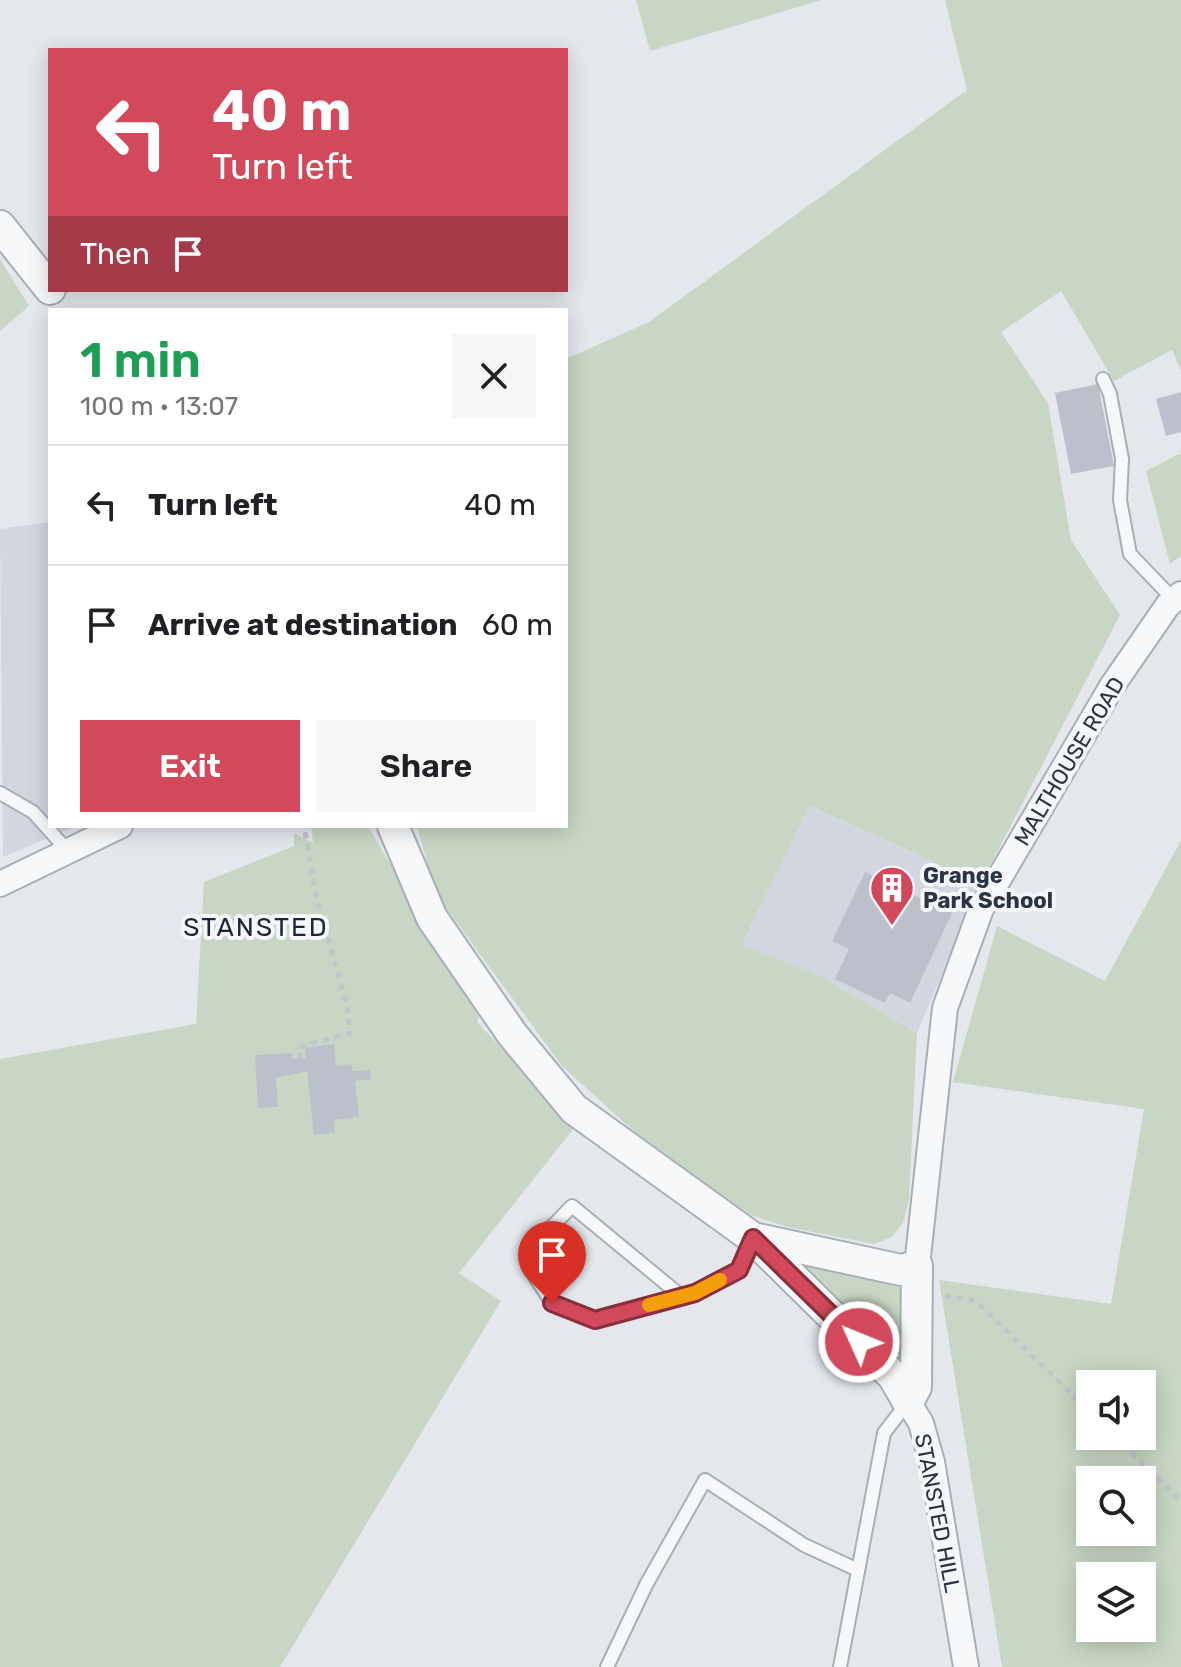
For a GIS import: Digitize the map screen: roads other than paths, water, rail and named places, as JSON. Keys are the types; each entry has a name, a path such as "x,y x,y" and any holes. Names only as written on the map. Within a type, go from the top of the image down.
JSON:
{"street":[{"path":"0,226 48,287"},
{"path":"52,292 64,308"},
{"name":"MALTHOUSE ROAD","path":"917,1279 945,1008 981,909 1112,686 1178,597"},
{"path":"0,884 116,828"},
{"path":"394,828 432,918 512,1034 574,1109 753,1238 893,1376 908,1402"},
{"path":"753,1238 901,1270 917,1279 916,1387 908,1402"},
{"name":"STANSTED HILL","path":"908,1402 921,1423 932,1462 966,1667"}],"lane":[{"path":"1103,379 1110,394 1122,459 1120,500 1130,554 1178,597"},
{"path":"0,793 33,812 68,851"},
{"path":"681,1296 572,1206 541,1238 530,1269 552,1303 595,1320 681,1296 739,1270 753,1238"},
{"path":"840,1667 884,1433 908,1402"},
{"path":"607,1667 646,1585 705,1480 804,1545 858,1570"}],"place":[{"name":"Grange Park School","path":"892,927"}],"district":[{"name":"STANSTED","path":"256,927"}]}
